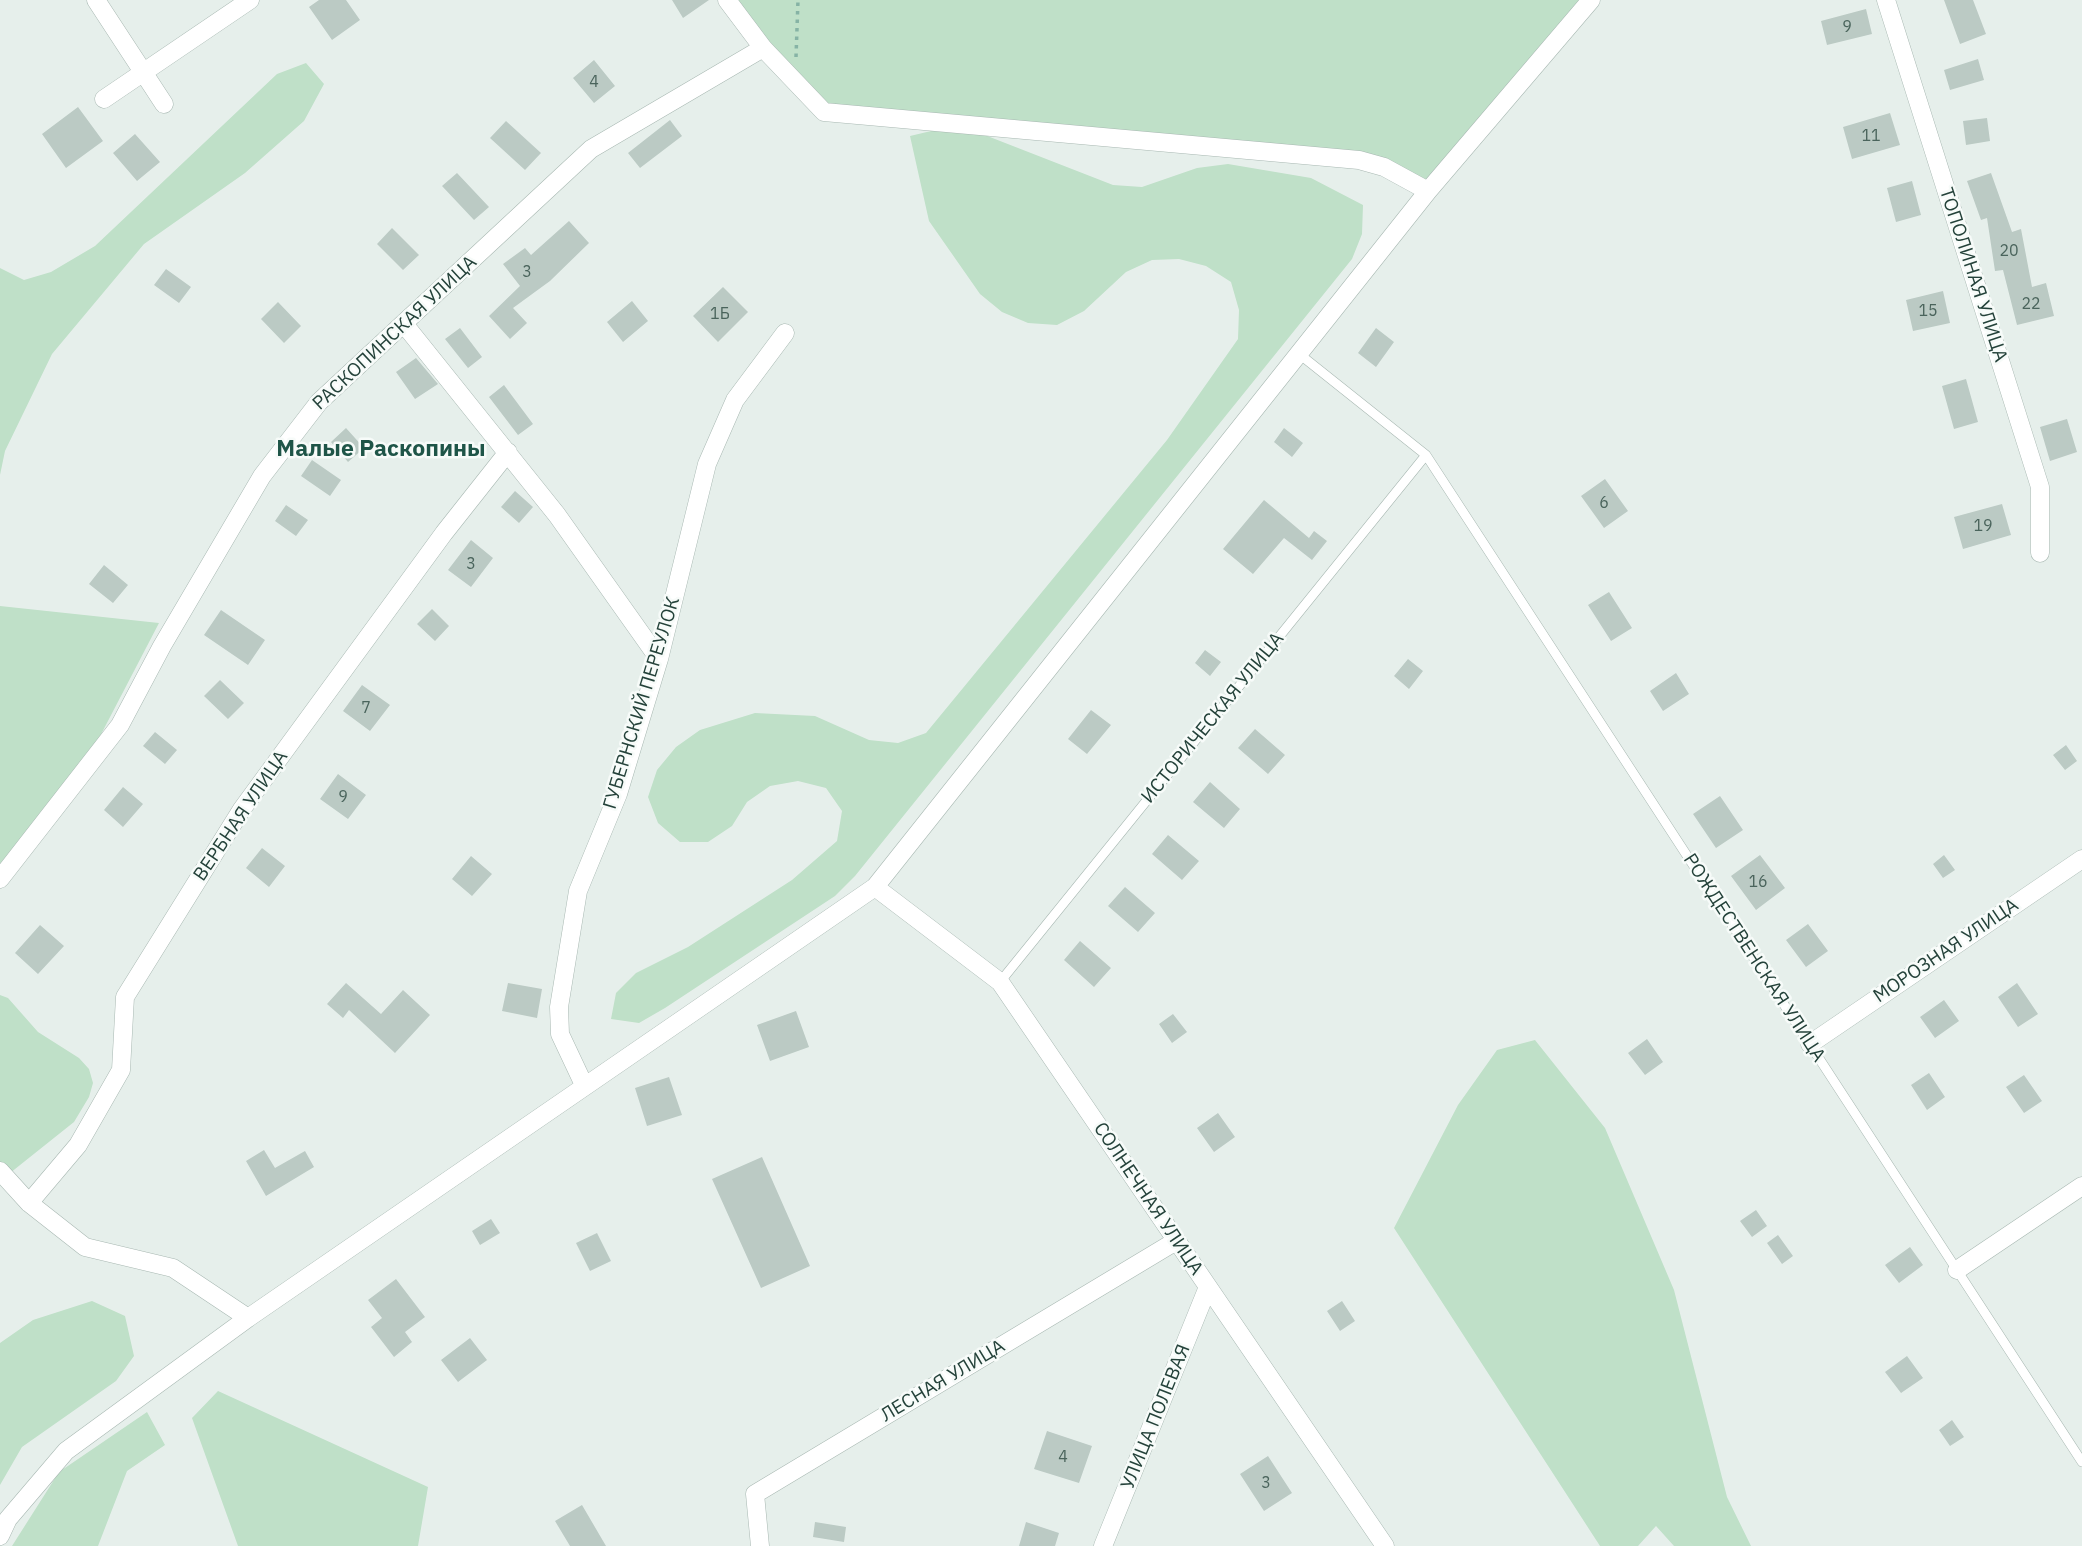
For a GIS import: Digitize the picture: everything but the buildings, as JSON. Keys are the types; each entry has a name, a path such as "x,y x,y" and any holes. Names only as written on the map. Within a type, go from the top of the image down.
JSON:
{"street":[{"path":"96,0 164,104"},
{"path":"104,99 250,0"},
{"path":"727,0 763,48 824,112 1359,160 1384,167 1428,191"},
{"path":"0,1536 8,1520 66,1451 248,1318 875,887 1428,191 1591,0"},
{"name":"ТОПОЛИНАЯ УЛИЦА","path":"1886,0 2040,487 2040,553"},
{"name":"РАСКОПИНСКАЯ УЛИЦА","path":"0,879 120,725 162,646 262,477 319,402 591,149 763,48"},
{"path":"404,324 557,515 659,659"},
{"name":"ГУБЕРНСКИЙ ПЕРЕУЛОК","path":"584,1085 560,1034 559,1007 578,891 618,794 659,659 707,464 735,400 785,333"},
{"name":"ВЕРБНАЯ УЛИЦА","path":"29,1203 78,1145 121,1070 125,997 242,809 436,544 508,452"},
{"name":"МОРОЗНАЯ УЛИЦА","path":"1810,1044 2082,859"},
{"name":"СОЛНЕЧНАЯ УЛИЦА","path":"875,887 1000,982 1385,1546"},
{"path":"0,1171 29,1203 85,1247 173,1268 248,1318"},
{"path":"1958,1270 2082,1186"},
{"name":"ЛЕСНАЯ УЛИЦА","path":"760,1546 755,1494 1176,1241"},
{"name":"УЛИЦА ПОЛЕВАЯ","path":"1103,1546 1208,1287"}],"lane":[{"name":"РОЖДЕСТВЕНСКАЯ УЛИЦА","path":"1298,353 1426,455 2082,1462"},
{"name":"ИСТОРИЧЕСКАЯ УЛИЦА","path":"1000,982 1426,455"}],"path":[{"path":"795,80 798,0"}],"green space":[{"path":"735,0 1591,0 1428,191 1359,160 824,112"},
{"path":"306,63 324,84 304,121 245,173 144,244 52,354 5,451 0,475 0,268 24,280 51,272 95,246 277,74"},
{"path":"948,127 977,132 1113,185 1142,187 1197,168 1228,164 1311,178 1363,205 1362,234 1352,259 855,876 835,896 665,1008 639,1023 611,1019 616,993 636,973 688,947 792,880 837,841 842,811 826,788 798,781 770,786 747,802 732,826 708,842 680,842 658,823 648,797 657,770 676,747 700,730 755,713 815,716 869,740 898,743 926,733 1167,440 1238,339 1239,310 1231,282 1206,266 1179,259 1152,260 1126,272 1084,311 1057,325 1028,323 1002,312 980,294 929,221 910,136"},
{"path":"0,606 159,623 84,767 0,864"},
{"path":"0,995 8,998 38,1032 79,1058 89,1069 93,1083 89,1097 74,1122 0,1181"},
{"path":"1535,1040 1605,1128 1674,1290 1727,1497 1751,1546 1674,1546 1656,1526 1638,1546 1600,1546 1394,1228 1458,1105 1497,1050"},
{"path":"92,1301 125,1316 134,1356 116,1381 22,1447 0,1485 0,1343 33,1320"},
{"path":"218,1391 428,1487 418,1546 238,1546 192,1418"},
{"path":"147,1412 165,1445 127,1471 98,1546 12,1546 59,1472"}],"district":[{"name":"Малые Раскопины","path":"381,449"}]}
